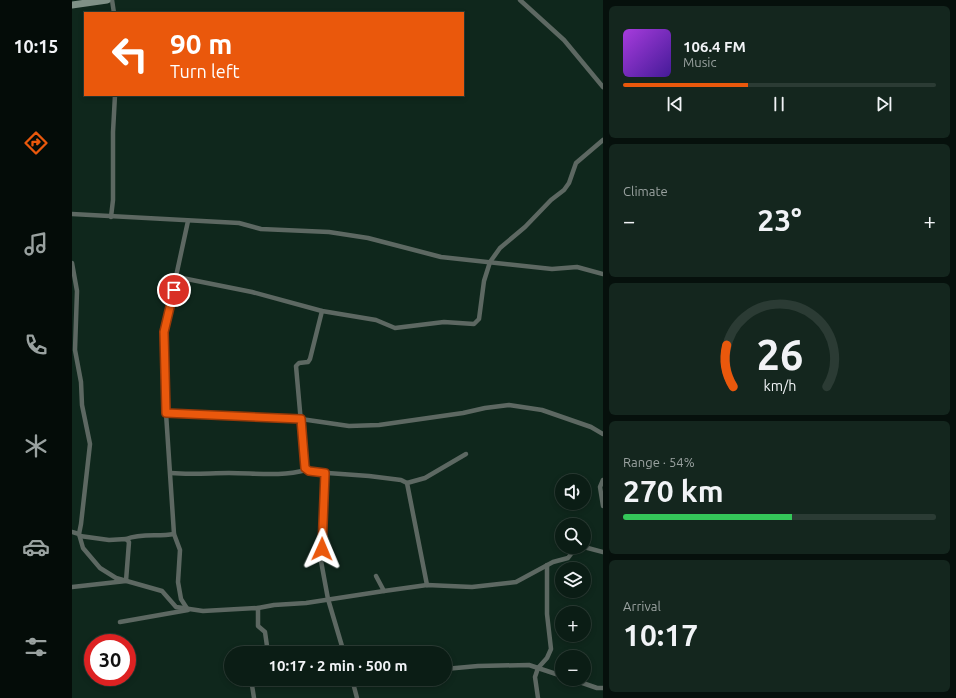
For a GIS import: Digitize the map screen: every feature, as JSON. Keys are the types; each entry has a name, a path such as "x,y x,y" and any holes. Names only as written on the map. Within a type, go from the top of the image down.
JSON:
{"street":[{"path":"72,5 107,0"},
{"path":"112,0 114,12"},
{"path":"520,0 564,40 594,74 603,87"},
{"path":"111,217 115,96"},
{"path":"177,277 252,292 322,311 376,320 395,328 444,322 474,324 479,319 484,281 490,262 500,248 525,227 551,200 564,190 569,183 576,163 603,140"},
{"path":"72,214 239,223 261,229 329,232 368,238 441,258 552,268 578,267 603,274"},
{"path":"188,221 164,332 166,413 174,534 180,550 178,582 181,599 188,610"},
{"path":"72,263 77,291 75,350 81,382 82,404 90,444 79,535 84,548 100,568 116,578 158,589 162,591 176,607 188,610 203,611 258,608 274,605 306,603 384,590 427,585 472,587 516,582 548,565 568,558 571,554"},
{"path":"306,470 303,460 304,452 296,366 299,363 308,362 310,359 322,311"},
{"path":"166,413 301,419 348,426 379,425 462,413 485,408 516,405 542,410 591,427 603,434"},
{"path":"171,473 200,475 231,473 261,474 296,473 306,470 401,480 407,483 425,478 466,454"},
{"path":"325,473 321,561 328,599 342,646"},
{"path":"603,480 600,487 603,506"},
{"path":"407,483 427,585"},
{"path":"72,532 79,535 105,540 126,539 138,536 161,537 174,534"},
{"path":"126,539 129,542 126,581"},
{"path":"591,549 603,552"},
{"path":"538,698 535,677 538,668 547,658 551,649 547,614 548,565"},
{"path":"376,576 384,590"},
{"path":"72,587 126,581"},
{"path":"258,608 258,626 265,632 267,646"},
{"path":"120,622 188,610"},
{"path":"452,668 529,665 555,674"},
{"path":"252,686 254,698"},
{"path":"354,686 357,698"},
{"path":"591,686 603,688"}],"route":[{"path":"174,290 164,332 166,413 301,419 304,452 303,460 305,468 309,471 325,473 322,549"}]}
